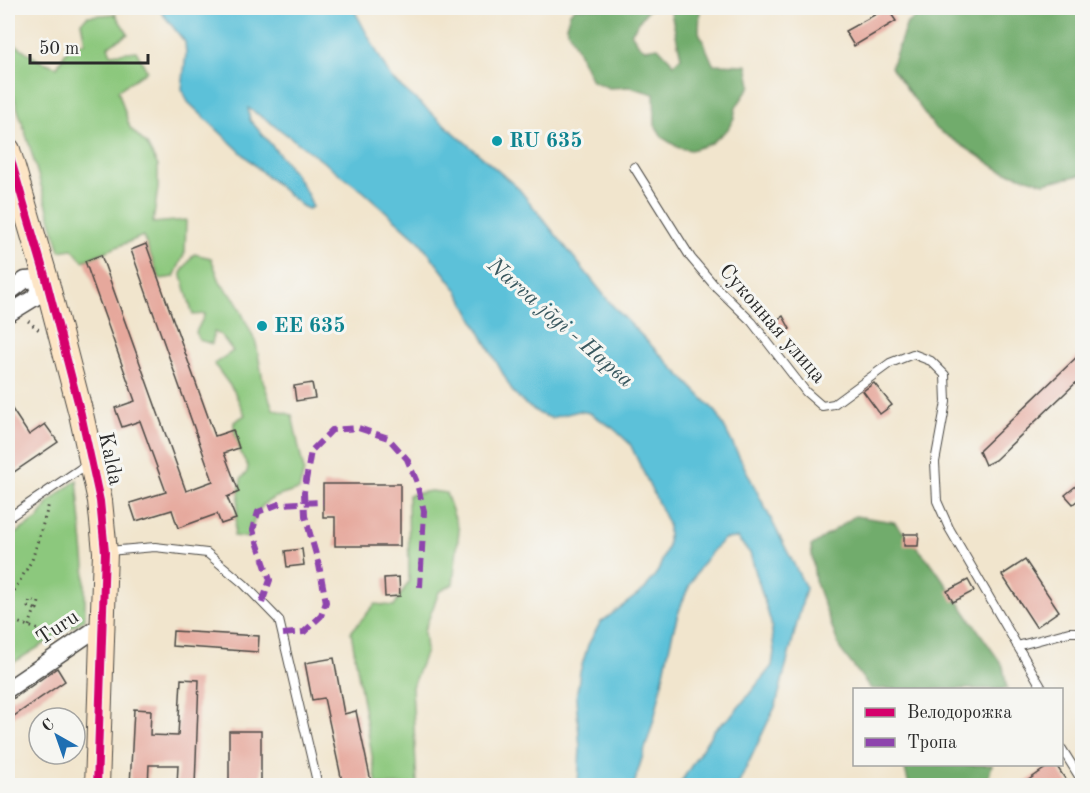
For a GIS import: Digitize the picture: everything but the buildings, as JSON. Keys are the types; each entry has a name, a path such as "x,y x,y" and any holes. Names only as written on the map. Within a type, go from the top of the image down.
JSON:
{"street":[{"name":"Kalda","path":"8,150 46,279 100,501 105,552 97,786"},
{"path":"8,292 26,280 46,279"},
{"path":"14,311 34,298 46,279"},
{"name":"Turu","path":"8,689 103,624"}],"lane":[{"name":"Суконная улица","path":"634,167 691,258 714,285 752,322 810,396 822,406 834,404 890,363 913,354 931,361 945,375 946,402 935,462 937,501 950,528 1042,688"},
{"path":"8,518 92,462"},
{"path":"105,552 155,547 207,553 244,584 279,620 318,786"},
{"path":"1017,645 1069,632 1083,632"},
{"path":"1063,751 1083,781"}],"path":[{"path":"71,10 87,8 89,12 99,10 99,8"},
{"path":"14,311 44,335"},
{"path":"8,601 32,560 50,501 46,492"},
{"path":"29,626 34,609"},
{"path":"8,619 56,636 69,647"}],"green space":[{"path":"575,8 652,8 646,12 631,33 639,45 645,49 658,47 674,64 681,57 671,13 676,8 700,8 699,32 713,64 747,65 751,85 736,107 734,118 728,129 710,144 691,150 679,148 663,138 655,125 654,94 630,87 609,88 592,81 566,26 570,13"},
{"path":"931,8 1082,8 1082,175 1044,183 1000,170 935,128 891,67 907,23"},
{"path":"115,14 128,34 108,46 111,54 136,51 147,71 118,90 130,128 147,145 158,166 158,188 153,223 186,220 185,252 174,277 160,279 143,236 83,261 72,249 60,251 8,79 8,41 38,60 57,67 70,45 85,43 81,22 88,16"},
{"path":"194,254 211,258 221,284 235,299 256,343 263,381 273,409 292,415 304,471 299,490 270,500 259,510 249,538 234,536 241,479 247,472 248,466 238,445 234,422 245,415 234,391 214,364 233,351 221,335 214,332 212,344 199,340 196,332 205,314 193,315 181,273"},
{"path":"77,480 85,567 85,619 8,666 8,538 38,519 50,501"},
{"path":"431,491 446,493 459,530 453,584 439,592 424,631 426,651 412,687 417,785 377,785 351,632 375,604 394,606 409,581 408,495"},
{"path":"855,516 894,522 932,564 1003,666 1007,688 870,688 840,649 815,580 811,546"},
{"path":"904,766 992,766 986,786 909,785"}],"water":[{"name":"Narva jõgi - Нарва","path":"158,8 353,8 391,78 519,189 612,305 717,413 806,588 776,705 738,785 679,785 714,730 733,714 772,666 774,652 771,623 750,553 737,538 724,539 707,558 694,578 676,621 655,715 634,785 578,785 580,748 576,698 580,672 588,645 600,623 645,589 658,571 668,545 668,524 630,444 613,428 590,413 579,411 551,418 525,404 513,392 457,290 420,242 364,192 248,108 250,120 295,175 304,188 312,207 308,209 302,206 264,174 188,102 182,89 185,42"}],"marked path":[{"path":"283,634 304,632 321,616 326,602 319,565 305,516 304,492 311,451 332,430 358,428 388,438 407,459 416,480 424,511 420,587"},
{"path":"262,603 270,580 253,530 258,512 279,504 323,502"}],"cycle path":[{"path":"8,150 46,279 81,414 100,501 105,552 97,786"}],"place":[{"name":"RU 635","path":"497,141"},
{"name":"EE 635","path":"262,326"}]}
